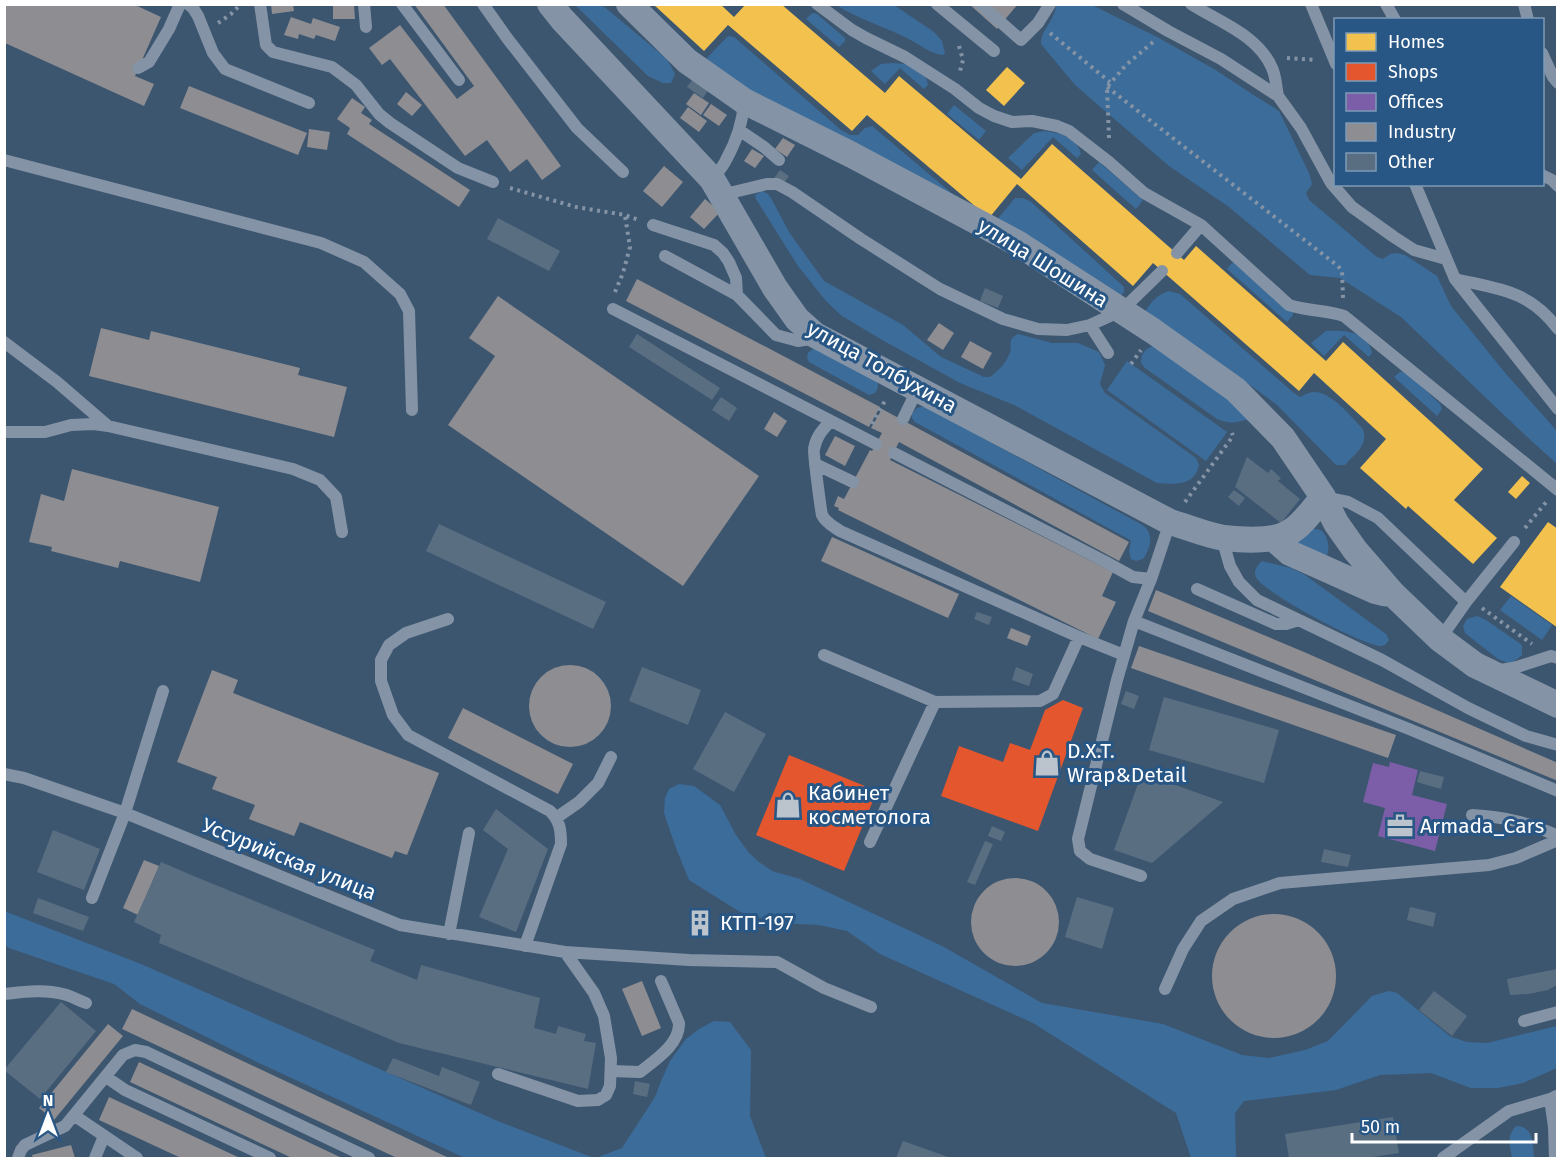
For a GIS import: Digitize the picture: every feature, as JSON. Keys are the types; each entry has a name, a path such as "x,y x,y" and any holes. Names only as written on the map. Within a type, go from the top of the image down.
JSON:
{"street":[{"name":"улица Толбухина","path":"550,4 716,187 775,288 797,319 815,335 1170,522 1222,538 1273,538 1287,534 1294,529 1323,497"},
{"name":"улица Шошина","path":"629,4 687,61 744,101 852,155 1017,243 1153,332 1236,390 1283,438 1355,550 1393,594 1440,639 1475,665 1557,705"},
{"name":"улица Шошина","path":"1273,538 1290,553 1306,561 1375,591 1393,594"}],"lane":[{"path":"138,68 149,62 169,29 180,4"},
{"path":"188,4 198,16 213,52 225,69 309,104"},
{"path":"260,4 266,45 273,52 332,67 356,85 379,114 390,123 458,168 493,182"},
{"path":"364,4 366,27"},
{"path":"402,4 459,80"},
{"path":"483,4 578,128 623,172"},
{"path":"817,4 852,30 905,57 994,116 1012,122 1032,121 1057,126 1068,131 1109,162 1144,193 1201,225 1289,305 1344,316 1557,489"},
{"path":"938,4 994,51"},
{"path":"980,4 1021,40 1038,23 1050,4"},
{"path":"1123,4 1221,59 1278,96 1301,128 1331,183 1352,207 1414,250 1446,259"},
{"path":"1191,4 1238,31 1257,45 1273,69 1278,96"},
{"path":"1311,4 1334,61"},
{"path":"1386,4 1394,18"},
{"path":"1544,57 1557,82"},
{"path":"744,101 739,130 716,187 777,184 939,289 1003,319 1038,329 1067,330 1090,325 1121,311 1162,271"},
{"path":"739,130 779,160"},
{"path":"4,160 321,243 364,262 400,294 409,311 412,410"},
{"path":"1544,175 1557,186"},
{"path":"1416,186 1455,279 1557,409"},
{"path":"653,225 714,245 729,262 736,278 737,295"},
{"path":"1177,253 1201,225"},
{"path":"665,256 737,295 776,335 798,341 810,339 815,335"},
{"path":"1455,279 1515,294 1532,303 1551,320 1557,329"},
{"path":"613,309 871,441"},
{"path":"1090,325 1108,353"},
{"path":"4,342 57,382 108,426"},
{"path":"903,419 918,388"},
{"path":"831,421 818,434 813,454 821,513 827,523 840,531 1124,655"},
{"path":"4,432 45,432 71,425 94,424 293,470 320,480 336,496 342,532"},
{"path":"894,453 1133,578 1151,579"},
{"path":"815,464 853,482"},
{"path":"1323,497 1348,502 1378,518 1468,600"},
{"path":"1141,876 1090,859 1080,850 1078,839 1124,655 1170,522"},
{"path":"1222,538 1230,566 1239,582 1257,600 1382,660 1478,713 1526,736 1557,745"},
{"path":"1440,639 1514,542"},
{"path":"1197,589 1276,624 1299,620"},
{"path":"448,618 406,633 389,645 381,660 381,681 393,716 408,735 549,811 556,818 561,830 561,844 525,946"},
{"path":"1134,621 1409,729 1557,791"},
{"path":"824,655 935,702 1040,701 1053,694 1079,637"},
{"path":"1489,672 1554,657"},
{"path":"92,898 125,813 163,691"},
{"path":"870,842 935,702"},
{"path":"556,818 579,802 598,783 611,757"},
{"name":"Уссурийская улица","path":"4,774 24,778 125,813 400,925 565,952 689,960 777,962 824,988 871,1007"},
{"path":"1472,815 1521,821 1557,838"},
{"path":"449,934 469,833"},
{"path":"1165,988 1183,949 1201,921 1233,899 1280,883 1489,865 1516,858 1557,838"},
{"path":"498,1074 578,1101 598,1100 606,1095 610,1086 611,1058 604,1016 594,993 565,952"},
{"path":"610,1071 640,1071 670,1045 677,1035 679,1023 661,981"},
{"path":"4,994 50,992 64,994 86,1003"},
{"path":"1524,1021 1557,1012"},
{"path":"18,1158 25,1145 65,1126 123,1055 135,1050 146,1052 369,1158"},
{"path":"106,1077 125,1090 270,1158"},
{"path":"1443,1158 1509,1111 1554,1097 1555,1158"},
{"path":"75,1116 137,1158"},
{"path":"95,1158 105,1136"}],"path":[{"path":"205,32 241,4"},
{"path":"1038,23 1108,84 1338,266 1342,271 1344,316"},
{"path":"1109,162 1108,84 1153,42"},
{"path":"1266,56 1334,63"},
{"path":"493,182 576,207 625,215 653,225"},
{"path":"613,309 612,301 630,247 625,215"},
{"path":"871,441 886,399"},
{"path":"1170,522 1233,436 1232,433"},
{"path":"1468,600 1554,657"}],"shaded area":[{"path":"575,5 602,5 667,59 675,74 671,83 663,83 648,76"},
{"path":"836,5 894,5 934,32 942,41 945,53 943,55 933,52"},
{"path":"1056,5 1092,5 1157,37 1214,69 1279,111 1309,173 1312,184 1306,193 1309,200 1377,257 1383,259 1390,254 1397,253 1405,255 1437,276 1451,306 1506,374 1557,431 1557,464 1401,317 1340,278 1310,275 1229,207 1169,166 1075,85 1041,44"},
{"path":"814,13 845,38 839,47 806,19"},
{"path":"728,36 734,37 841,130 850,135 858,135 865,128 872,126 981,218 996,221 1015,198 1030,201 1124,287 1124,292 1116,301 692,58 700,56 706,59"},
{"path":"881,64 905,64 926,77 928,85 924,89 900,68 885,84 871,71"},
{"path":"954,105 986,131 979,140 947,114"},
{"path":"1045,131 1072,140 1081,154 1077,158 1053,137 1022,170 1008,158 1034,133"},
{"path":"1099,162 1143,200 1136,209 1092,170"},
{"path":"763,191 771,198 789,232 824,281 903,325 941,357 984,377 990,377 1005,361 1010,352 1011,341 1018,334 1052,343 1078,343 1099,352 1105,365 1100,384 1105,393 1196,458 1199,465 1193,477 1183,483 1157,483 1014,405 960,383 842,316 826,301 798,266 756,199 755,195"},
{"path":"1235,262 1293,312 1287,322 1227,269"},
{"path":"1169,291 1180,294 1300,397 1312,392 1321,393 1334,400 1362,428 1363,444 1357,453 1345,465 1336,465 1276,404 1144,314 1154,300"},
{"path":"1326,331 1354,333 1366,340 1372,353 1369,357 1344,335 1324,356 1311,343"},
{"path":"1155,346 1247,412 1248,419 1225,422 1217,419 1145,368 1141,363 1143,353"},
{"path":"817,348 875,378 878,386 875,393 869,395 809,362 808,353"},
{"path":"1127,361 1227,432 1206,461 1107,390"},
{"path":"1403,371 1440,404 1442,409 1437,416 1394,377"},
{"path":"921,407 926,407 1144,526 1150,540 1149,548 1143,559 1136,561 1131,559 1130,540 915,422 912,414"},
{"path":"1313,529 1321,530 1326,536 1327,555 1322,556 1296,542"},
{"path":"1262,561 1291,568 1305,575 1386,634 1389,640 1382,646 1372,644 1336,629 1294,606 1262,584 1256,577 1256,569"},
{"path":"1511,596 1552,625 1542,640 1500,610"},
{"path":"1477,616 1522,645 1522,655 1508,663 1498,659 1465,633 1463,626 1467,619"},
{"path":"679,784 694,786 720,805 736,835 749,853 772,871 800,879 942,946 1042,1003 1163,1024 1242,1055 1269,1058 1305,1050 1328,1041 1372,996 1389,991 1397,993 1451,1037 1467,1042 1487,1043 1557,1026 1557,1068 1523,1083 1498,1088 1471,1088 1431,1073 1380,1075 1336,1090 1244,1101 1235,1113 1236,1158 1191,1158 1176,1113 1033,1023 880,954 847,931 819,925 779,923 740,912 689,880 664,813 665,798 669,789"},
{"path":"4,911 141,964 500,1122 594,1158 465,1158 259,1063 140,1004 114,984 9,948 5,945"},
{"path":"714,1021 730,1022 751,1050 750,1116 766,1158 596,1158 622,1148 655,1097 670,1061 686,1039"},
{"path":"1516,1126 1526,1129 1529,1133 1533,1142 1534,1158 1512,1158 1510,1138"}],"building: Homes":[{"path":"653,4 720,4 734,17 746,4 781,4 885,93 899,76 1021,179 1052,144 1184,260 1196,246 1326,361 1343,342 1483,469 1454,500 1497,538 1473,564 1408,506 1406,509 1360,468 1386,439 1314,373 1299,391 1153,263 1133,286 1017,184 989,218 867,115 852,131 728,25 704,51"},
{"path":"1007,67 1025,83 1004,106 986,90"},
{"path":"1522,476 1530,483 1516,499 1508,492"},
{"path":"1548,522 1558,529 1558,628 1500,587"}],"building: Shops":[{"path":"1063,700 1083,708 1038,831 941,796 959,746 1003,762 1010,743 1030,750 1045,710"},
{"path":"789,755 877,791 844,871 756,835"}],"building: Offices":[{"path":"1390,762 1418,770 1412,795 1447,804 1435,851 1378,836 1385,808 1363,802 1373,763 1389,767"}],"building: Industry":[{"path":"5,4 133,4 161,17 135,76 154,84 144,106 5,43"},
{"path":"271,4 293,4 294,11 272,14"},
{"path":"414,4 443,4 561,166 542,180 527,159 510,172 487,140 465,156 390,59 382,65 369,48 400,25 457,99 474,86"},
{"path":"969,4 1018,4 997,29"},
{"path":"333,5 354,5 355,19 333,19"},
{"path":"291,17 311,24 313,18 340,27 335,41 316,35 314,39 299,34 298,39 284,35"},
{"path":"189,86 307,133 298,155 180,108"},
{"path":"406,92 422,105 412,116 397,104"},
{"path":"694,93 709,103 701,115 686,104"},
{"path":"352,98 365,107 361,113 372,120 369,124 470,190 459,207 347,134 350,128 337,119"},
{"path":"711,104 727,115 719,126 703,115"},
{"path":"688,107 707,121 699,132 680,118"},
{"path":"309,129 330,132 327,150 307,147"},
{"path":"783,138 795,145 787,157 775,149"},
{"path":"752,149 764,156 755,168 744,161"},
{"path":"664,166 683,182 662,207 643,191"},
{"path":"705,199 720,212 704,229 690,217"},
{"path":"637,279 880,407 869,427 626,301"},
{"path":"498,296 759,476 683,586 448,425 495,356 469,338"},
{"path":"939,323 954,333 943,350 927,340"},
{"path":"101,328 149,340 151,331 300,368 298,375 347,387 334,437 89,376"},
{"path":"970,341 992,353 983,369 961,357"},
{"path":"882,409 1129,542 1119,561 899,442 890,460 1113,572 1102,596 1116,602 1098,639 834,506 838,496 844,499 870,450 872,451 882,433 871,428"},
{"path":"774,412 787,421 777,437 764,429"},
{"path":"835,436 855,446 845,466 825,455"},
{"path":"72,469 219,507 200,582 120,561 118,568 51,551 52,547 29,542 41,494 64,501"},
{"path":"832,537 959,594 948,618 821,561"},
{"path":"1156,590 1558,763 1558,781 1148,611"},
{"path":"1011,628 1031,636 1027,646 1007,638"},
{"path":"1139,646 1396,735 1388,758 1131,668"},
{"path":"570,665 586,668 599,677 608,690 611,706 608,722 599,735 586,744 570,747 554,744 541,735 532,722 529,706 532,690 541,677 554,668"},
{"path":"212,670 238,680 233,693 439,773 407,855 395,851 392,858 300,822 294,836 249,819 255,805 212,789 217,777 177,762"},
{"path":"463,708 573,764 558,794 448,738"},
{"path":"144,860 159,866 138,915 123,908"},
{"path":"1015,878 1032,882 1046,891 1055,905 1059,922 1055,939 1046,953 1032,962 1015,966 998,962 984,953 975,939 971,922 975,905 984,891 998,882"},
{"path":"1274,914 1298,918 1318,932 1332,952 1336,976 1332,1000 1318,1020 1298,1034 1274,1038 1250,1034 1230,1020 1216,1000 1212,976 1216,952 1230,932 1250,918"},
{"path":"642,981 661,1028 642,1036 622,989"},
{"path":"132,1009 449,1158 397,1158 122,1029"},
{"path":"108,1024 123,1036 54,1120 39,1108"},
{"path":"139,1062 342,1158 292,1158 130,1082"},
{"path":"109,1097 240,1158 181,1158 99,1120"},
{"path":"71,1145 75,1158 33,1158 32,1155"}],"building: Other":[{"path":"695,76 710,87 703,98 687,87"},
{"path":"780,170 789,176 783,184 774,178"},
{"path":"498,218 560,251 549,271 487,239"},
{"path":"985,288 1003,296 998,308 980,301"},
{"path":"637,334 720,388 712,400 629,347"},
{"path":"721,397 737,408 729,421 712,410"},
{"path":"1247,457 1268,473 1271,469 1281,478 1278,481 1300,499 1281,523 1235,487"},
{"path":"1234,490 1245,498 1239,506 1228,497"},
{"path":"439,524 606,602 593,629 426,551"},
{"path":"977,612 992,617 989,625 974,619"},
{"path":"642,667 701,690 688,725 629,701"},
{"path":"1016,667 1033,674 1029,686 1012,680"},
{"path":"1126,691 1139,696 1134,709 1121,704"},
{"path":"1164,697 1279,730 1264,783 1149,750"},
{"path":"725,712 766,734 734,792 693,769"},
{"path":"1420,771 1444,777 1441,789 1417,782"},
{"path":"1142,773 1223,802 1152,863 1114,850"},
{"path":"496,809 548,849 516,932 479,917 508,849 483,830"},
{"path":"992,826 1005,832 1001,841 988,836"},
{"path":"53,830 100,849 84,890 37,872"},
{"path":"985,841 993,844 975,885 967,882"},
{"path":"1324,849 1351,855 1348,867 1321,862"},
{"path":"161,862 375,950 370,961 417,980 421,965 540,998 534,1028 556,1034 558,1026 586,1034 584,1041 596,1043 588,1089 399,1043 159,943 161,935 134,922"},
{"path":"1077,897 1114,908 1102,949 1065,937"},
{"path":"38,898 89,917 83,931 33,913"},
{"path":"1410,907 1436,913 1433,927 1407,920"},
{"name":"КТП-197","path":"692,914 710,915 708,932 690,930"},
{"path":"1557,969 1557,985 1548,990 1510,995 1507,979"},
{"path":"1434,991 1467,1016 1452,1036 1419,1010"},
{"path":"61,1002 96,1031 40,1099 4,1070"},
{"path":"393,1058 439,1076 442,1067 480,1082 471,1105 386,1072"},
{"path":"635,1081 650,1084 647,1097 633,1094"},
{"path":"1393,1117 1399,1153 1366,1158 1289,1158 1285,1134"},
{"path":"903,1141 951,1158 896,1158"}],"place":[{"name":"D.X.T. Wrap&Detail","path":"1047,763"},
{"name":"Кабинет косметолога","path":"788,805"},
{"name":"Armada_Cars","path":"1400,826"},
{"name":"КТП-197","path":"700,923"}]}
